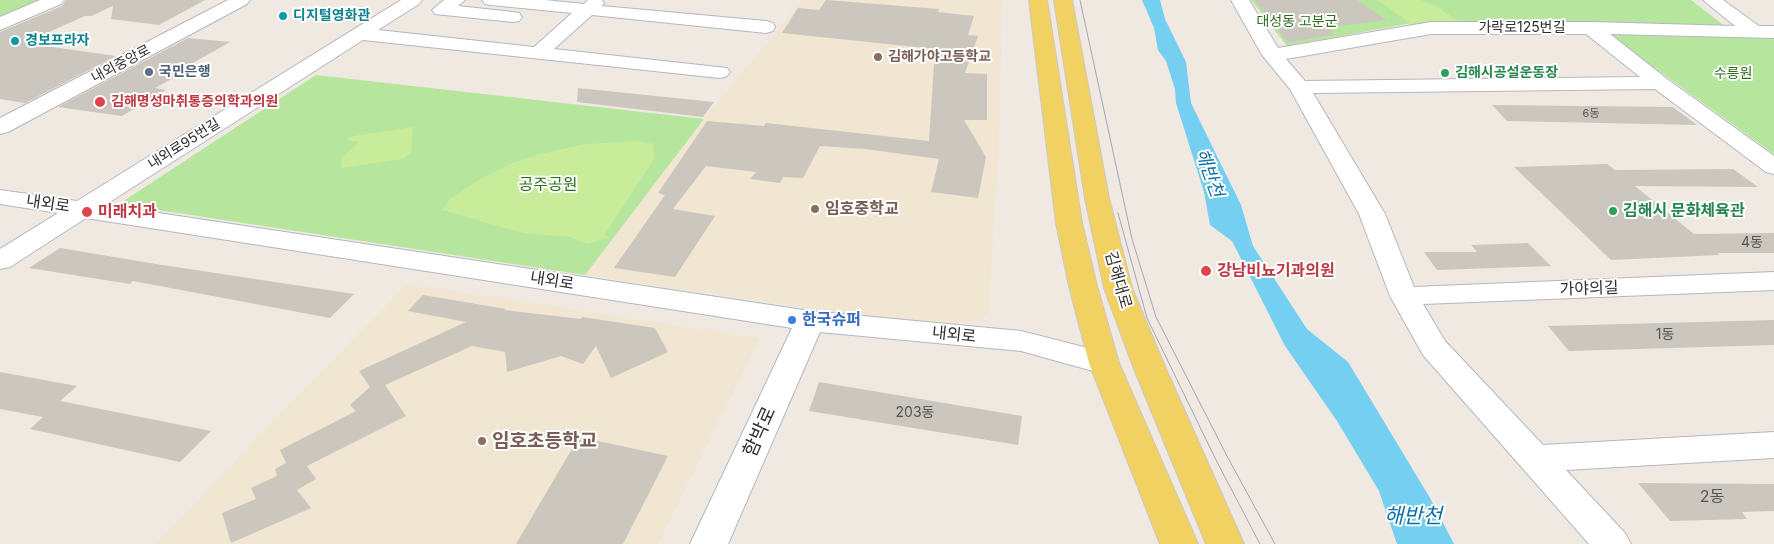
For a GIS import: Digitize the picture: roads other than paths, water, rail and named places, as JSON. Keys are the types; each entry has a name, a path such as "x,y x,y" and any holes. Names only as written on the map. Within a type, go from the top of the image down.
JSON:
{"main road":[{"name":"김해대로","path":"1038,0 1069,223 1104,363 1180,544"},
{"name":"김해대로","path":"1063,0 1097,198 1118,288 1150,369 1225,544"}],"street":[{"path":"0,24 55,0"},
{"name":"내외중앙로","path":"0,127 241,0"},
{"name":"내외로95번길","path":"0,261 414,0"},
{"path":"456,0 441,10 537,19 547,18 567,8"},
{"path":"491,0 567,8 594,5 628,14 766,27 753,41 614,26 628,14"},
{"path":"1240,0 1272,55 1299,88 1372,214 1404,296 1434,348 1532,459 1612,544"},
{"path":"1712,0 1754,31"},
{"path":"537,60 594,5"},
{"name":"가락로125번길","path":"1272,55 1431,28 1591,28 1774,32"},
{"path":"1591,28 1660,83 1774,167"},
{"path":"358,34 406,39 537,60"},
{"path":"406,39 383,51 537,60 564,55 551,69 691,84 710,71"},
{"path":"1299,88 1660,83"},
{"name":"내외로","path":"0,198 82,208 810,320 1021,341 1104,363"},
{"name":"가야의길","path":"1404,296 1774,280"},
{"name":"함박로","path":"710,544 810,320"},
{"path":"1532,459 1774,445"}],"water":[{"name":"해반천","path":"1142,0 1160,0 1165,19 1186,62 1191,103 1241,205 1253,246 1307,329 1348,362 1430,498 1454,544 1397,544 1379,491 1337,421 1285,346 1232,241 1210,225 1204,192 1176,103 1175,89 1166,61 1158,50 1154,28"}],"tram line":[{"path":"1080,0 1132,239 1156,317 1228,458 1275,544"},
{"path":"1118,213 1147,318 1216,460 1260,544"}],"place":[{"name":"디지털영화관","path":"283,16"},
{"name":"경보프라자","path":"15,41"},
{"name":"김해가야고등학교","path":"878,57"},
{"name":"국민은행","path":"149,72"},
{"name":"김해시공설운동장","path":"1445,73"},
{"name":"김해명성마취통증의학과의원","path":"100,102"},
{"name":"임호중학교","path":"815,209"},
{"name":"김해시 문화체육관","path":"1613,211"},
{"name":"미래치과","path":"87,212"},
{"name":"강남비뇨기과의원","path":"1206,271"},
{"name":"한국슈퍼","path":"792,320"},
{"name":"임호초등학교","path":"482,441"}],"park label":[{"name":"대성동 고분군","path":"1297,22"},
{"name":"수릉원","path":"1733,74"},
{"name":"공주공원","path":"548,185"}]}
